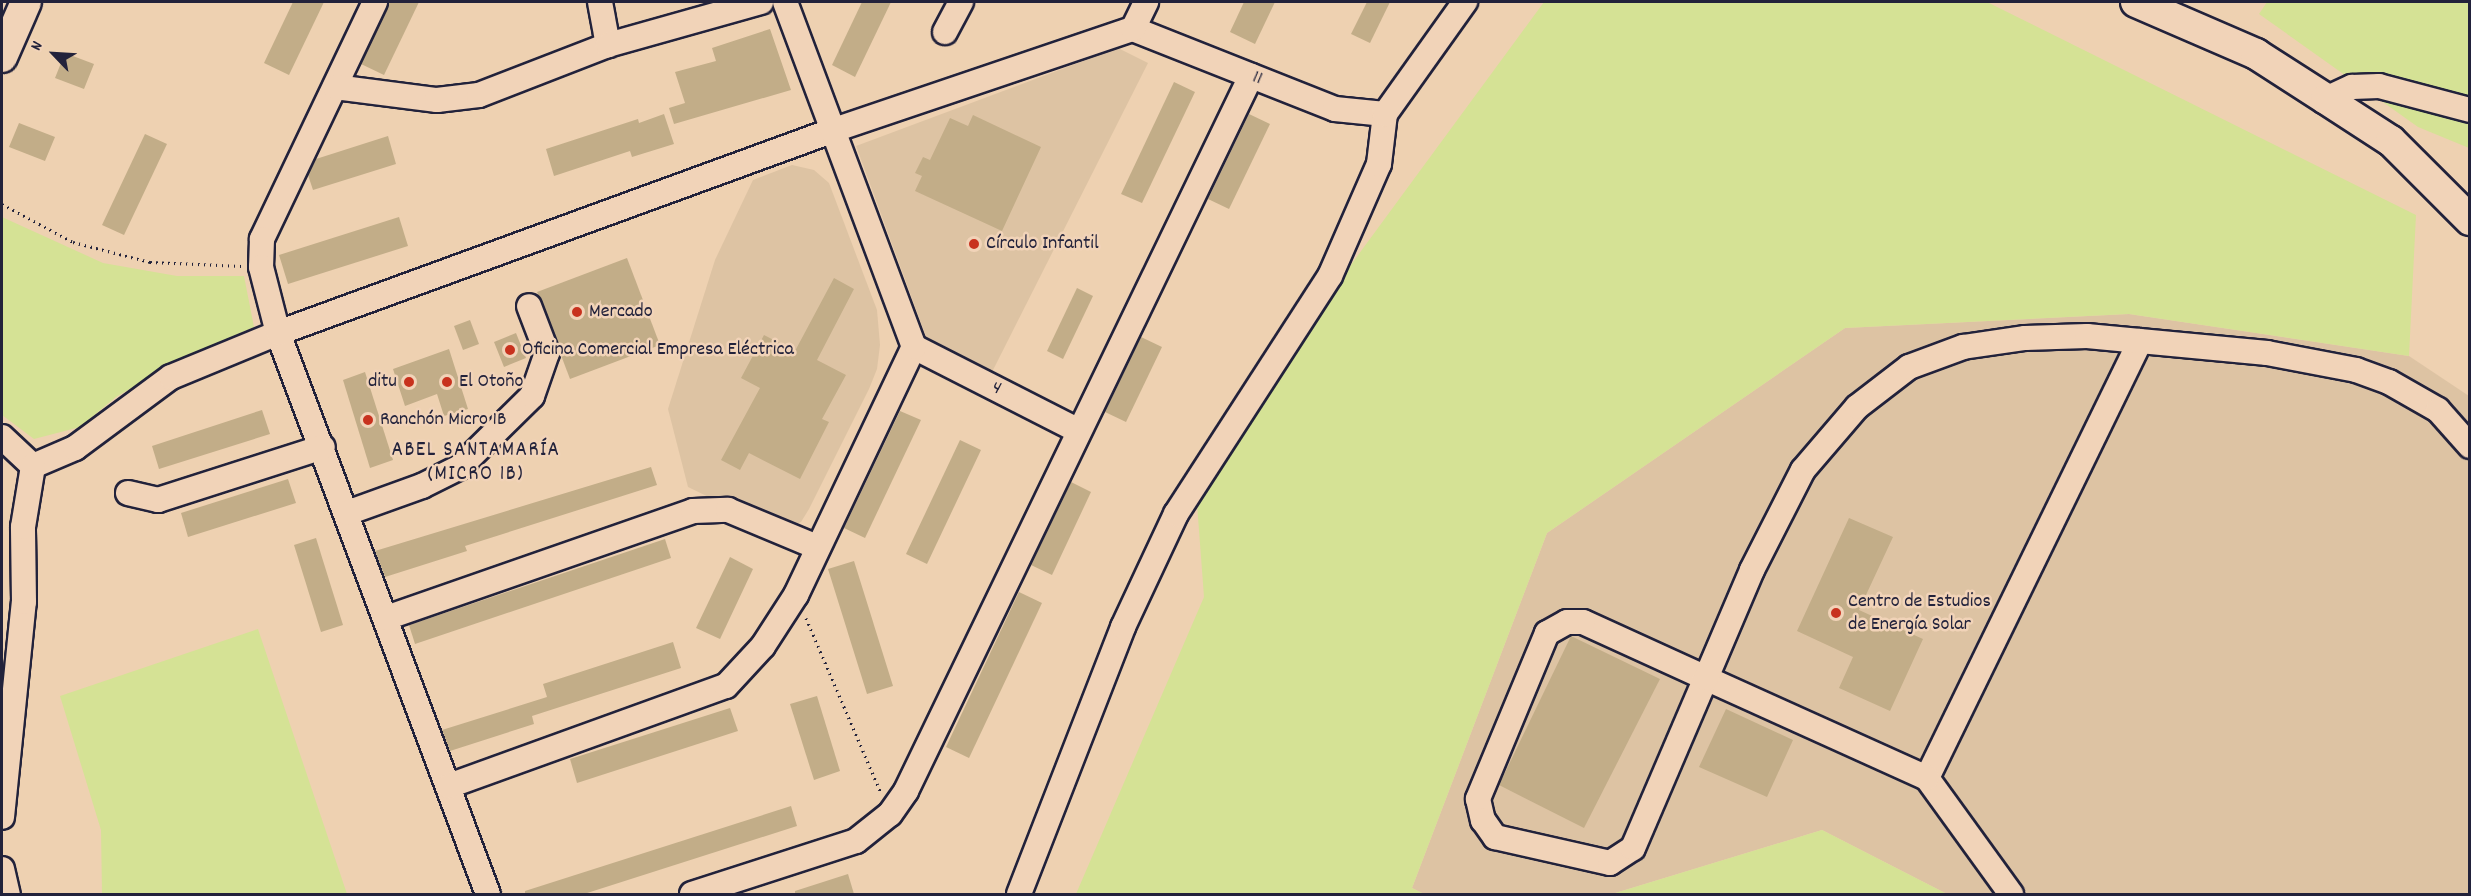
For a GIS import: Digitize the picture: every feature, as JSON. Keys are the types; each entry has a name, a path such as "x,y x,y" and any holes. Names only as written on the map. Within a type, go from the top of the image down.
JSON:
{"main road":[{"path":"2,57 26,2"},
{"path":"2136,2 2256,54 2391,141 2469,220"}],"street":[{"path":"375,2 262,239 261,267 278,333 489,894"},
{"path":"600,2 608,45"},
{"path":"335,87 437,100 479,95 608,45 760,2"},
{"path":"449,786 726,686 763,646 796,595 914,347 785,2"},
{"path":"945,32 961,2"},
{"path":"33,466 75,448 171,377 278,333 834,130 1133,29 1146,2"},
{"path":"1018,894 1123,627 1176,514 1330,276 1379,164 1385,114 1465,2"},
{"name":"11","path":"1133,29 1335,109 1385,114"},
{"path":"692,894 856,841 890,814 906,791 1077,430 1251,76"},
{"path":"2326,99 2352,87 2379,86 2469,110"},
{"path":"347,513 422,486 460,467 532,396 548,353 529,306"},
{"path":"2011,894 1927,778 1706,678 1582,622 1567,622 1547,633 1479,799 1483,820 1495,837 1610,863 1633,848 1706,678 1752,570 1803,470 1857,407 1909,367 1963,347 2045,337 2140,341 2267,354 2356,370 2389,382 2438,410 2469,446"},
{"path":"1927,778 2140,341"},
{"name":"4","path":"914,347 1077,430"},
{"path":"2,437 33,466"},
{"path":"128,493 158,500 322,447"},
{"path":"2,818 24,602 23,527 33,466"},
{"path":"386,618 693,511 728,510 817,547"},
{"path":"2,868 8,894"}],"path":[{"path":"2,204 73,242 150,262 261,267"},
{"path":"796,595 890,814"}],"shaded area":[{"name":"Círculo Infantil","path":"1118,48 1148,63 991,374 928,342 856,146"},
{"path":"792,165 814,170 829,183 877,310 880,345 877,369 869,389 809,509 801,522 790,527 769,526 688,487 668,409 715,260 753,180"},
{"path":"2129,314 2409,356 2469,396 2469,894 1947,894 1822,830 1612,894 1424,894 1412,888 1547,533 1845,328"}],"green space":[{"path":"1544,2 1987,2 2416,215 2409,356 2129,314 1845,328 1547,533 1412,888 1424,894 1076,894 1204,597 1195,477"},
{"path":"2267,2 2469,2 2469,148 2418,127 2259,14"},
{"path":"2,217 103,263 177,276 244,276 254,327 184,358 116,397 80,427 34,439 2,415"},
{"path":"258,629 347,894 102,894 101,830 60,696"},
{"path":"1822,830 1947,894 1612,894"}],"building":[{"path":"293,2 324,2 289,75 264,63"},
{"path":"389,2 419,2 384,75 361,64"},
{"path":"862,2 891,2 855,77 832,65"},
{"path":"1244,2 1275,2 1255,44 1230,32"},
{"path":"1367,2 1390,2 1370,43 1351,34"},
{"path":"770,29 791,90 674,124 669,108 685,103 675,72 716,61 712,48"},
{"path":"65,53 94,64 84,89 55,78"},
{"path":"1174,82 1195,92 1142,203 1121,194"},
{"path":"664,114 674,144 632,157 630,151 554,176 546,149 638,119 639,123"},
{"path":"1249,114 1270,124 1229,209 1208,199"},
{"path":"973,115 1041,147 1002,231 915,191 922,176 915,173 923,157 930,160 950,118 968,126"},
{"path":"19,123 55,137 45,161 9,147"},
{"path":"145,134 167,144 124,235 102,225"},
{"path":"388,136 396,164 313,190 308,175 316,159"},
{"path":"399,217 408,246 288,284 279,255"},
{"path":"627,258 660,345 570,379 537,292"},
{"path":"834,278 854,289 817,360 846,375 822,419 829,422 800,479 749,453 740,470 721,460 760,388 741,378 764,335 795,351"},
{"path":"1077,288 1093,296 1063,359 1047,351"},
{"path":"470,320 479,344 463,350 454,326"},
{"name":"Oficina Comercial Empresa Eléctrica","path":"516,333 526,358 504,367 494,342"},
{"path":"1141,337 1162,347 1126,422 1105,412"},
{"path":"449,349 468,409 444,416 437,394 405,406 393,369"},
{"name":"Ranchón Micro 1B","path":"365,372 393,460 370,468 343,380"},
{"path":"262,410 270,434 159,469 152,446"},
{"path":"900,411 921,420 865,538 844,528"},
{"path":"960,440 981,450 927,564 906,554"},
{"path":"651,467 657,485 465,546 467,551 385,577 375,551"},
{"path":"288,479 296,503 188,537 181,513"},
{"path":"1071,482 1091,492 1052,575 1031,565"},
{"name":"Centro de Estudios de Energía Solar","path":"1849,518 1893,537 1859,610 1923,639 1890,711 1839,688 1853,657 1797,631"},
{"path":"316,538 343,625 321,632 294,545"},
{"path":"665,539 671,558 415,644 409,625"},
{"path":"730,557 753,569 720,639 696,628"},
{"path":"854,561 893,686 867,694 828,569"},
{"path":"1019,592 1042,603 969,758 946,747"},
{"path":"1571,636 1660,679 1584,828 1499,785"},
{"path":"673,642 681,668 532,716 534,724 450,751 442,730 547,697 543,684"},
{"path":"817,696 840,771 814,780 790,704"},
{"path":"730,708 738,731 577,783 570,759"},
{"path":"1726,709 1793,740 1767,797 1699,767"},
{"path":"791,806 797,826 584,894 525,894 525,891"},
{"path":"848,874 854,894 795,894 795,891"}],"place":[{"name":"Círculo Infantil","path":"974,244"},
{"name":"Mercado","path":"577,312"},
{"name":"Oficina Comercial Empresa Eléctrica","path":"510,350"},
{"name":"ditu","path":"409,382"},
{"name":"El Otoño","path":"447,382"},
{"name":"Ranchón Micro 1B","path":"368,420"},
{"name":"Centro de Estudios de Energía Solar","path":"1836,613"}],"district":[{"name":"ABEL SANTAMARÍA (MICRO 1B)","path":"476,463"}]}
